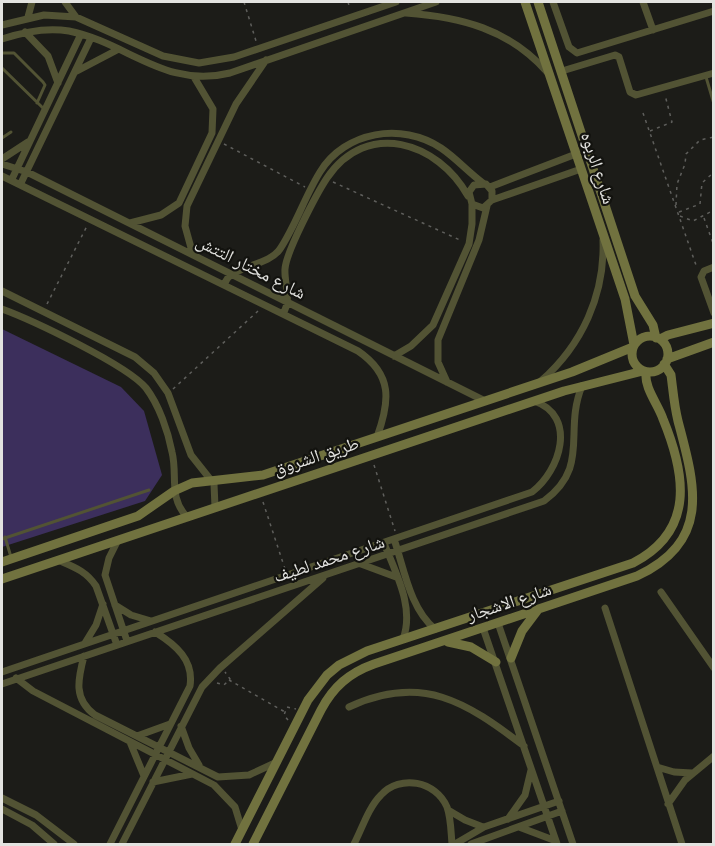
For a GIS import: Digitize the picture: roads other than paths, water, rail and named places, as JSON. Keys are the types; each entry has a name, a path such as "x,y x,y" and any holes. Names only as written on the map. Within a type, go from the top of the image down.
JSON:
{"street":[{"path":"28,17 32,2"},
{"path":"64,2 76,17"},
{"path":"2,25 28,17 60,15 76,17 163,56 180,61 217,62 396,2"},
{"path":"2,39 25,32 54,30 81,34 164,70 194,77 218,75 436,2"},
{"name":"شارع الربوه","path":"525,2 625,299 634,346"},
{"name":"شارع الربوه","path":"538,2 635,296 653,325 658,339"},
{"path":"553,2 569,47 577,53 714,11"},
{"path":"643,2 653,30"},
{"path":"404,12 451,17 487,29 525,51 550,75"},
{"path":"100,42 105,29"},
{"path":"25,32 48,56 58,83"},
{"path":"12,179 81,34"},
{"path":"21,183 91,38"},
{"path":"75,72 117,50"},
{"path":"562,71 615,55 632,94 714,73"},
{"path":"193,255 185,226 187,206 236,104 266,60"},
{"path":"129,223 161,215 179,202 206,144 214,125 213,109 194,77"},
{"path":"561,109 573,106"},
{"path":"225,285 231,274 274,256 320,171 345,147 360,139 393,133 417,137 441,147 486,185 490,203 479,240 438,340 438,362 447,382"},
{"path":"2,159 30,141"},
{"path":"206,144 216,145"},
{"path":"283,313 287,302 286,262 326,179 338,164 363,149 384,144 406,145 420,149 445,164 468,196 472,204 472,224 468,244 433,325 411,346 394,356"},
{"path":"468,196 474,185 486,185 576,154"},
{"name":"شارع مختار التتش","path":"2,164 27,172 485,401"},
{"path":"472,204 479,208 581,169"},
{"name":"شارع مختار التتش","path":"2,176 21,183 266,304 369,358 384,380 387,405 377,437"},
{"path":"540,383 564,359 590,317 602,268 603,235"},
{"path":"159,252 164,241"},
{"path":"714,267 702,274 714,313"},
{"path":"2,291 135,357 154,373 168,393 190,455 211,479 215,490 215,507"},
{"path":"625,299 635,296"},
{"path":"2,309 123,369 140,382 158,408 172,451 174,491 177,502 187,517"},
{"path":"714,323 668,334 658,339 642,338 634,346 633,361 645,371 656,371 665,361 714,342"},
{"path":"351,347 356,337"},
{"path":"658,339 666,348 665,361"},
{"name":"طريق الشروق","path":"6,560 138,516 174,491 192,483 211,479 252,478 540,383 634,346"},
{"name":"شارع الاشجار","path":"253,844 328,697 348,676 374,664 539,610 648,571 672,552 688,527 694,503 693,479 676,412 671,375 665,361"},
{"name":"طريق الشروق","path":"2,579 534,401 582,386 645,371"},
{"name":"شارع الاشجار","path":"236,844 298,719 317,687 339,665 352,657 570,584 645,556 666,537 676,518 681,482 669,435 646,382 645,371"},
{"name":"شارع محمد لطيف","path":"2,684 531,507 556,493 572,468 575,412 582,386"},
{"name":"شارع محمد لطيف","path":"2,672 520,497 542,484 557,462 560,436 551,413 534,401"},
{"path":"396,539 398,551 422,615 435,629"},
{"path":"118,540 109,558 105,575 127,641"},
{"path":"384,543 408,614 403,639"},
{"path":"58,560 84,572 91,578 117,645"},
{"path":"361,564 396,577"},
{"path":"122,844 181,726 209,678 326,575"},
{"path":"570,584 574,598"},
{"path":"661,592 714,668"},
{"path":"84,644 96,625 103,604"},
{"path":"114,604 131,615 151,621"},
{"path":"605,608 682,844"},
{"path":"511,658 522,632 539,610"},
{"path":"498,623 573,844"},
{"path":"483,628 556,843"},
{"path":"110,844 190,686 190,668 181,652 155,632"},
{"path":"443,641 471,648 496,662"},
{"path":"84,656 78,685 82,702 96,715 218,777 239,778 277,762"},
{"path":"16,678 33,691 214,785 230,798 243,830"},
{"path":"349,707 373,697 397,692 431,693 463,703 478,711 524,746"},
{"path":"298,719 312,727"},
{"path":"137,736 170,724"},
{"path":"181,726 189,748 200,767"},
{"path":"130,742 144,776"},
{"path":"668,804 692,773 714,756"},
{"path":"508,819 525,795 531,767"},
{"path":"657,768 692,773"},
{"path":"153,782 193,774"},
{"path":"354,844 381,794 399,784 409,782 428,787 444,801 448,810 454,844 484,827 559,801"},
{"path":"2,798 36,815 74,844"},
{"path":"2,809 32,825 54,844"},
{"path":"448,810 484,827"},
{"path":"471,844 562,811"},
{"path":"516,827 556,843"}],"lane":[{"path":"2,52 13,52 43,82 45,86 37,103"},
{"path":"2,68 45,111"},
{"path":"705,76 714,104"},
{"path":"2,138 11,132"},
{"path":"6,560 3,538 149,490"}]}
